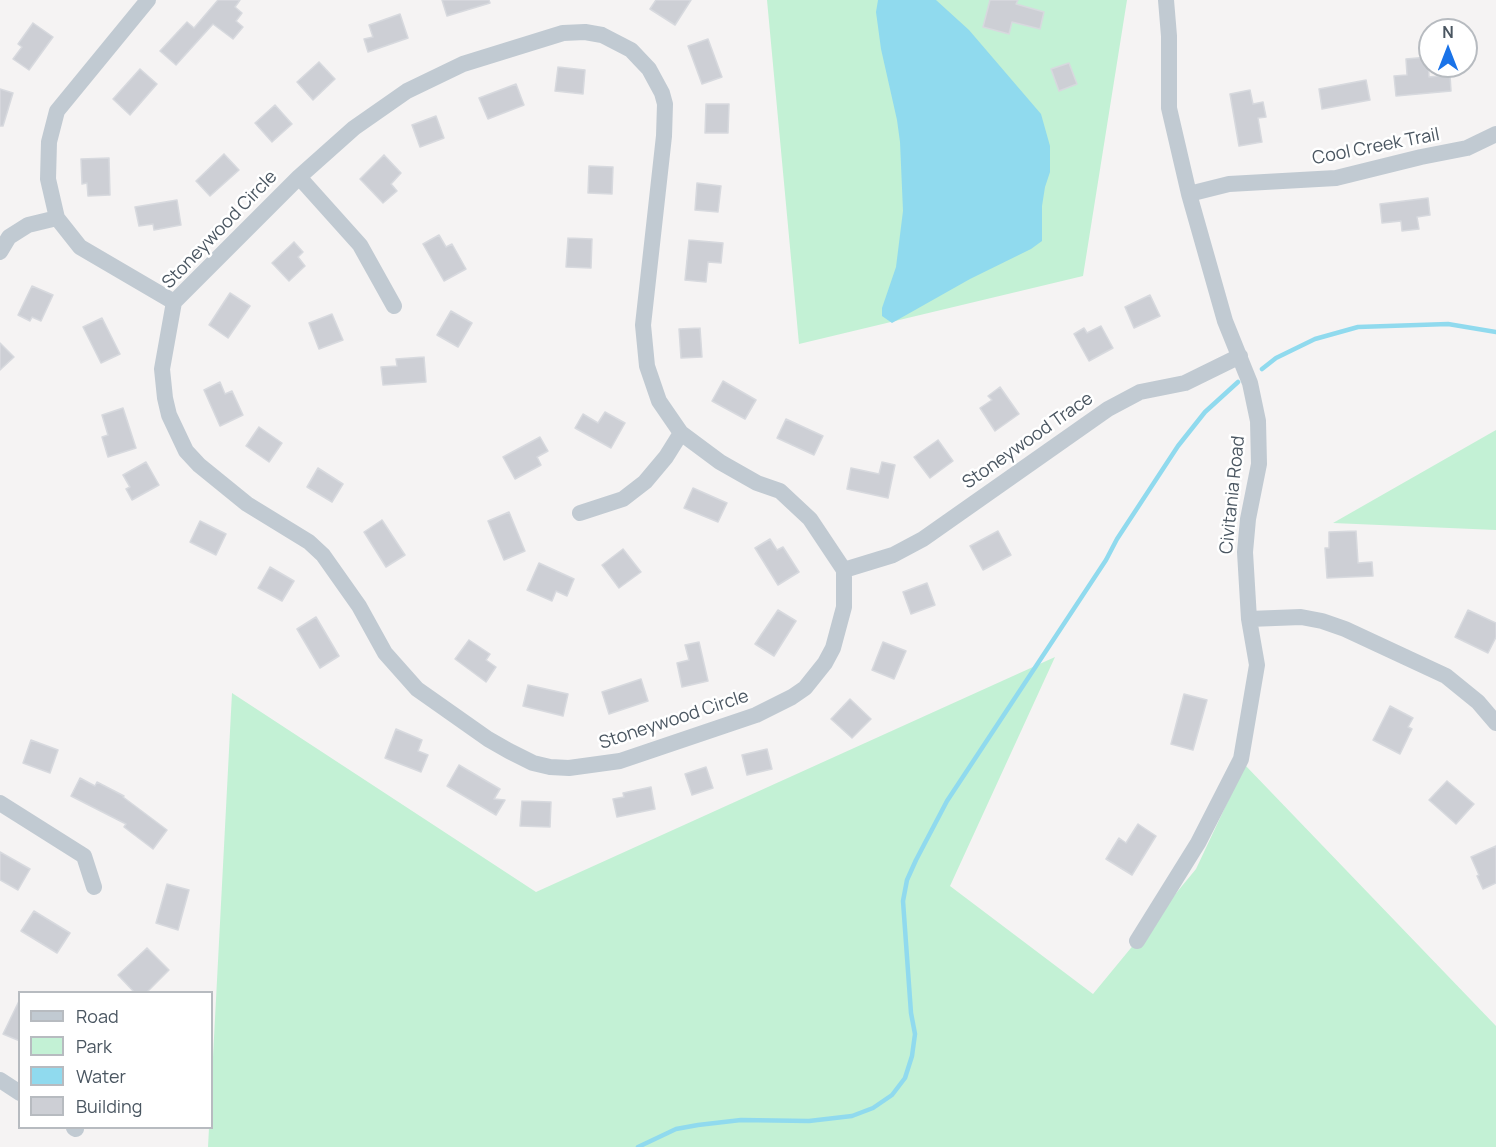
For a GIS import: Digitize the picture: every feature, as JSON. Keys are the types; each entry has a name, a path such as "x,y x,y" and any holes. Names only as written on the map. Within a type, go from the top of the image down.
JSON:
{"street":[{"path":"148,0 57,111 49,142 48,179 57,218 80,247 174,302"},
{"name":"Civitania Road","path":"1137,941 1198,843 1241,759 1257,664 1249,619 1245,552 1248,519 1259,464 1255,401 1225,321 1189,194 1169,108 1169,36 1166,0"},
{"name":"Stoneywood Circle","path":"585,32 602,35 631,50 649,69 662,93 665,104 664,136 643,325 647,366 659,401 681,433 720,462 757,483 780,491 810,519 844,570 844,607 833,648 825,663 805,688 756,715 608,764 569,768 550,767 533,763 488,739 417,689 385,653 353,597 322,555 309,542 247,504 199,465 186,451 169,415 162,369 174,302 299,177 354,128 407,91 464,64 563,33 585,32"},
{"name":"Cool Creek Trail","path":"1189,194 1229,184 1336,178 1467,148 1496,134"},
{"path":"299,177 360,245 394,306"},
{"path":"0,252 9,237 28,225 57,218"},
{"name":"Stoneywood Trace","path":"844,570 893,555 922,539 1108,409 1140,392 1185,383 1240,356"},
{"path":"580,513 623,500 631,494 645,482 666,457 681,433"},
{"path":"1249,619 1301,617 1344,629 1446,676 1478,702 1496,723"},
{"path":"0,803 84,856 94,887"},
{"path":"0,1080 18,1092"}],"green space":[{"path":"767,0 1127,0 1083,276 799,344"},
{"path":"1496,430 1496,530 1333,523"},
{"path":"1055,657 950,886 1093,994 1196,869 1245,765 1496,1026 1496,1147 208,1147 209,1129 213,1129 213,1057 232,693 536,892"}],"water":[{"path":"878,0 936,0 969,30 1041,114 1050,146 1050,172 1042,206 1042,241 892,323 882,316 882,308 896,267 903,211 900,142 881,49 876,12"}],"building":[{"path":"218,0 240,0 235,7 242,13 236,21 243,27 233,39 213,24 176,65 160,51 187,22 194,28"},
{"path":"442,0 489,0 490,3 447,16"},
{"path":"656,0 691,0 675,25 650,9"},
{"path":"990,0 1018,0 1016,4 1044,12 1040,29 1012,22 1009,34 983,27"},
{"path":"400,14 408,38 368,52 364,39 373,37 369,25"},
{"path":"33,23 53,37 29,70 13,59 22,47 18,44"},
{"path":"708,39 722,77 702,84 688,46"},
{"path":"1418,58 1418,78 1450,78 1451,91 1396,96 1394,76 1407,75 1406,59"},
{"path":"319,62 335,79 313,100 297,82"},
{"path":"1069,63 1077,84 1059,91 1051,69"},
{"path":"558,67 585,70 583,94 555,91"},
{"path":"140,69 157,84 130,115 113,99"},
{"path":"1366,80 1370,100 1322,109 1319,89"},
{"path":"516,84 524,105 488,119 479,98"},
{"path":"0,89 13,93 3,126 0,126"},
{"path":"1250,90 1253,104 1263,102 1266,117 1258,118 1262,142 1239,146 1230,94"},
{"path":"706,104 729,104 728,133 705,133"},
{"path":"275,105 292,124 272,142 255,123"},
{"path":"436,116 444,138 420,147 412,125"},
{"path":"224,154 239,170 210,196 196,181"},
{"path":"384,155 401,173 391,184 397,191 383,203 360,179"},
{"path":"109,158 110,195 88,196 87,183 82,184 81,159"},
{"path":"589,166 613,167 612,194 588,193"},
{"path":"697,183 721,186 718,212 695,210"},
{"path":"1428,198 1430,215 1417,217 1419,229 1402,231 1401,221 1382,223 1380,204"},
{"path":"177,200 181,225 154,230 153,224 139,226 135,207"},
{"path":"439,235 446,247 452,244 466,269 444,281 423,244"},
{"path":"568,238 592,239 591,268 566,267"},
{"path":"689,240 723,243 721,263 708,262 706,282 685,280"},
{"path":"294,242 303,252 298,257 305,266 289,281 272,263"},
{"path":"32,286 53,295 41,321 32,317 30,321 18,315"},
{"path":"230,293 250,306 228,338 209,325"},
{"path":"1150,295 1160,316 1134,328 1125,307"},
{"path":"451,311 472,323 458,347 437,335"},
{"path":"332,314 343,340 319,349 309,323"},
{"path":"102,318 120,354 101,363 83,327"},
{"path":"1101,326 1113,348 1089,361 1074,334 1084,328 1087,333"},
{"path":"700,328 702,357 681,358 679,329"},
{"path":"0,343 14,357 0,370"},
{"path":"424,357 426,382 383,385 381,367 397,366 396,359"},
{"path":"723,381 756,400 745,419 712,401"},
{"path":"220,382 225,394 232,391 243,415 220,426 204,390"},
{"path":"1000,387 1019,414 995,431 980,408 992,400 988,396"},
{"path":"123,408 136,448 108,457 102,437 108,435 102,415"},
{"path":"605,412 625,423 611,448 575,428 583,414 598,423"},
{"path":"786,419 823,436 814,455 777,438"},
{"path":"259,427 282,443 269,462 246,446"},
{"path":"540,437 548,451 537,457 541,465 515,479 503,457"},
{"path":"938,440 953,461 930,478 914,457"},
{"path":"146,462 159,485 132,500 126,489 130,487 123,475"},
{"path":"882,462 895,465 888,498 847,489 851,468 879,474"},
{"path":"318,468 343,484 332,502 307,487"},
{"path":"693,488 727,503 718,522 684,508"},
{"path":"509,512 525,551 504,560 488,521"},
{"path":"382,520 405,555 386,567 364,532"},
{"path":"200,521 226,534 216,555 190,542"},
{"path":"998,531 1011,555 983,570 970,546"},
{"path":"1356,531 1358,563 1372,562 1373,576 1327,578 1325,548 1329,548 1329,532"},
{"path":"770,539 777,550 783,547 799,572 778,585 755,548"},
{"path":"623,549 641,572 619,588 602,565"},
{"path":"539,563 574,579 567,596 556,591 552,601 527,590"},
{"path":"270,567 294,581 282,601 258,588"},
{"path":"927,583 935,605 911,614 903,592"},
{"path":"778,610 796,621 774,656 755,644"},
{"path":"1468,610 1496,623 1496,637 1488,653 1455,637"},
{"path":"316,617 339,656 320,668 297,629"},
{"path":"469,640 490,654 486,660 496,667 486,682 455,659"},
{"path":"699,642 708,681 682,687 677,663 689,660 685,645"},
{"path":"883,642 906,651 894,679 872,670"},
{"path":"641,679 648,701 609,714 602,692"},
{"path":"528,685 568,694 563,716 523,706"},
{"path":"1184,694 1207,700 1193,750 1171,744"},
{"path":"850,699 871,719 852,738 831,719"},
{"path":"1390,706 1413,718 1408,727 1412,729 1400,754 1373,740"},
{"path":"396,729 422,740 418,751 428,755 421,772 385,758"},
{"path":"31,740 58,750 50,773 23,763"},
{"path":"767,749 772,769 747,775 742,755"},
{"path":"459,765 500,789 494,799 505,800 496,815 447,786"},
{"path":"706,767 713,788 692,795 685,774"},
{"path":"80,778 95,786 97,782 124,796 167,830 153,849 124,827 126,824 71,796"},
{"path":"1447,781 1474,804 1456,824 1429,800"},
{"path":"651,787 655,809 617,817 613,799 624,797 623,793"},
{"path":"522,801 551,802 550,827 520,826"},
{"path":"1138,824 1156,836 1132,875 1106,859 1119,838 1126,843"},
{"path":"1496,846 1496,883 1483,889 1471,857"},
{"path":"0,852 30,869 18,890 0,880"},
{"path":"167,884 189,890 178,930 156,923"},
{"path":"34,911 70,933 57,953 21,931"},
{"path":"147,948 169,970 148,991 133,991 118,975"},
{"path":"18,1003 18,1040 3,1034"}],"waterway":[{"path":"1262,369 1276,358 1315,339 1358,327 1448,324 1496,332"},
{"path":"638,1147 676,1129 698,1125 741,1120 809,1121 852,1116 873,1108 892,1095 905,1078 912,1056 915,1034 911,1013 903,901 907,880 916,860 947,801 1106,560 1117,539 1178,446 1205,412 1238,382"}]}
